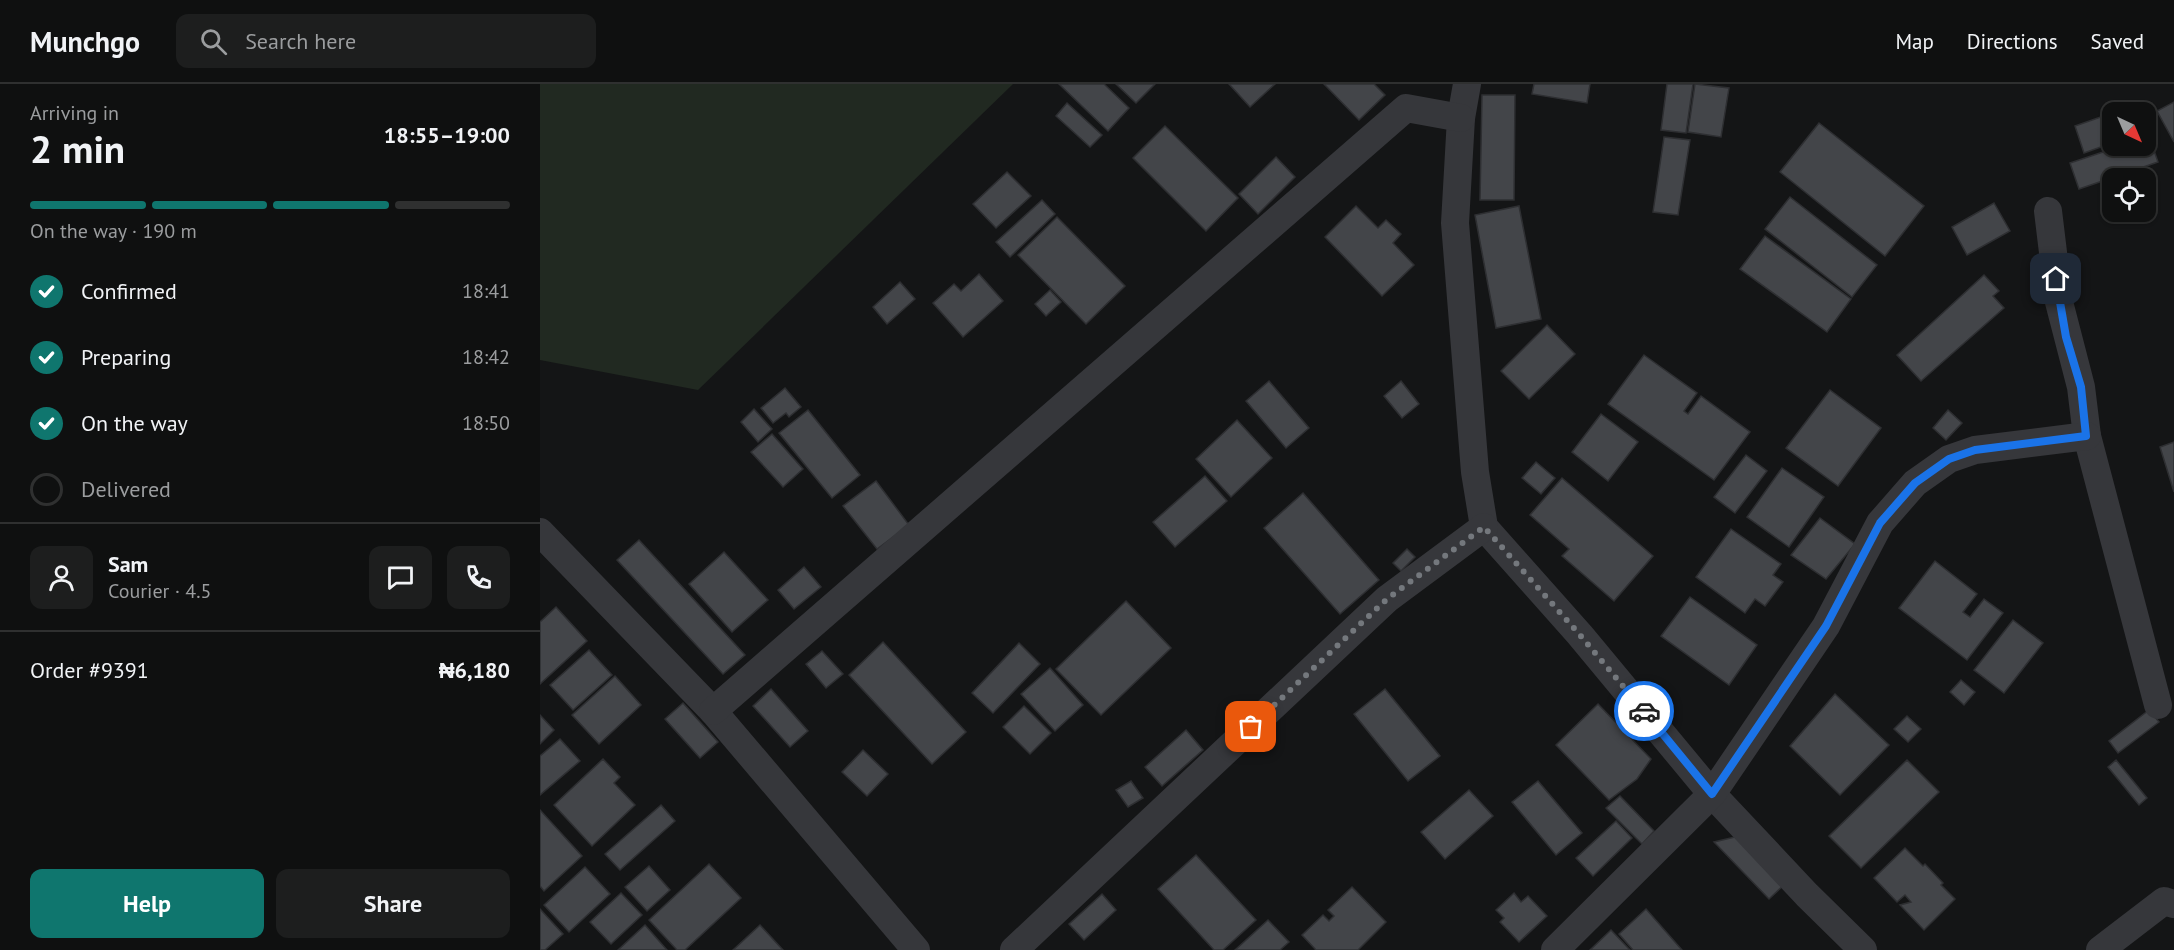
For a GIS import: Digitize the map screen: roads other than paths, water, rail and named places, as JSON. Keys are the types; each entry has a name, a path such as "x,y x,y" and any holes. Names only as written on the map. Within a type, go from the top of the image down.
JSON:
{"street":[{"path":"1467,84 1461,118 1455,223 1475,472 1484,527 1580,635 1712,794 1807,895 1863,950"},
{"path":"713,711 1406,108 1461,118"},
{"path":"2048,211 2059,302 2081,387 2086,436 2158,705"},
{"path":"1555,950 1712,794 1826,626 1880,523 1915,483 1949,459 1975,450 2086,436"},
{"path":"1014,950 1387,599 1484,527"},
{"path":"540,532 713,711 916,950"},
{"path":"2100,950 2164,901 2174,904"}]}
